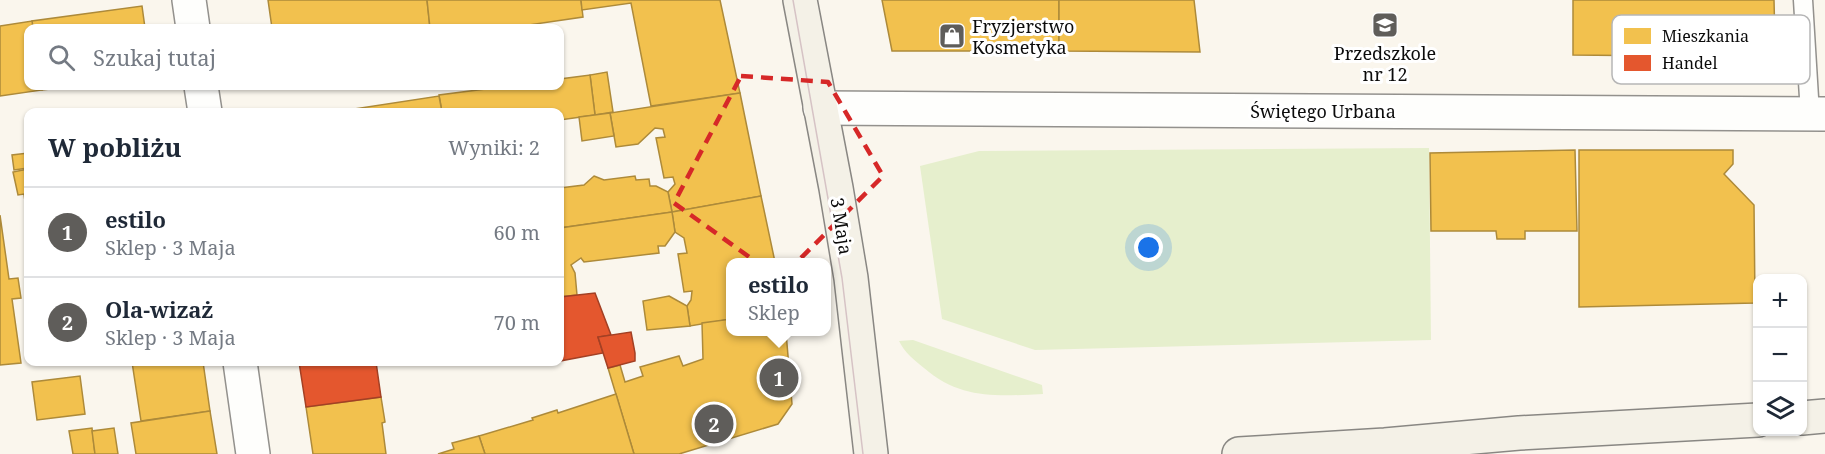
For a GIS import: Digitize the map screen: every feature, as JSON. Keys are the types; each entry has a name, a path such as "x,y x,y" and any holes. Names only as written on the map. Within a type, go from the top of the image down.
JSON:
{"street":[{"path":"189,0 192,24"},
{"name":"3 Maja","path":"800,0 850,278 871,454"},
{"path":"202,90 204,108"},
{"name":"Świętego Urbana","path":"820,108 1818,114"},
{"path":"241,366 253,454"},
{"path":"1807,418 1825,416"},
{"path":"1239,454 1753,420"}],"lane":[{"path":"1803,0 1805,15"},
{"path":"1810,53 1818,114"}],"highlighted area":[{"path":"741,76 828,82 883,176 780,279 674,203"}],"green space":[{"path":"1429,148 1431,340 1035,350 942,319 920,166 979,151"},
{"path":"913,340 1042,385 1043,394 981,394 952,386 917,362 899,341"}],"building: Mieszkania":[{"path":"268,0 427,0 430,24 271,24"},
{"path":"427,0 581,0 583,17 535,24 430,24"},
{"path":"581,0 720,0 740,93 651,106 631,3 582,10"},
{"path":"882,0 1059,0 1059,51 892,51"},
{"path":"1059,0 1194,0 1200,52 1059,51"},
{"path":"1573,0 1774,0 1774,15 1612,15 1612,55 1573,55"},
{"path":"142,6 144,24 32,24 32,21"},
{"path":"32,21 32,24 24,24 24,90 42,90 0,96 0,26"},
{"path":"607,72 613,112 595,115 590,75"},
{"path":"590,75 595,115 564,119 564,108 441,108 439,95 478,90 564,90 564,78"},
{"path":"740,93 761,196 672,212 668,192 675,184 673,177 664,178 656,138 665,137 663,129 655,128 638,144 616,147 610,113"},
{"path":"439,96 441,108 361,108"},
{"path":"610,113 614,136 582,141 579,117"},
{"path":"1575,150 1577,231 1525,231 1525,239 1497,239 1496,231 1431,231 1430,153"},
{"path":"1579,150 1733,150 1733,164 1724,174 1754,205 1753,303 1579,307"},
{"path":"24,154 24,169 14,170 12,155"},
{"path":"24,170 24,194 18,195 13,172"},
{"path":"594,176 604,180 635,176 636,180 649,179 650,186 656,186 668,192 672,212 564,227 564,188 584,185"},
{"path":"761,196 774,258 726,258 726,320 690,326 687,306 691,300 692,291 684,292 678,254 687,253 684,238 675,232 672,212"},
{"path":"672,212 675,232 665,246 658,246 659,253 584,262 581,258 571,265 575,273 577,295 564,297 564,227"},
{"path":"0,215 9,279 18,278 21,298 12,299 21,363 0,365"},
{"path":"669,296 687,306 690,326 647,330 643,301"},
{"path":"726,320 726,336 786,336 792,404 778,424 679,454 634,454 608,368 620,365 625,382 643,376 640,367 679,356 683,366 703,359 702,323"},
{"path":"133,366 204,366 210,411 141,421"},
{"path":"80,376 85,414 37,420 32,382"},
{"path":"616,394 634,454 485,454 479,436 533,420 532,418 557,410 558,413"},
{"path":"381,397 385,422 382,423 386,454 313,454 306,407"},
{"path":"210,411 217,454 136,454 131,423"},
{"path":"92,428 95,454 73,454 69,431"},
{"path":"114,428 118,454 95,454 92,431"},
{"path":"479,436 485,454 438,454 454,449 452,443"}],"building: Handel":[{"path":"595,293 611,335 598,337 603,353 564,360 564,297"},
{"path":"631,332 635,361 608,368 598,337"},
{"path":"300,366 377,366 381,397 306,407"}],"tram line":[{"path":"793,0 842,278 863,454"}],"place":[{"name":"Przedszkole nr 12","path":"1385,25"},
{"name":"Fryzjerstwo Kosmetyka","path":"952,36"},
{"name":"estilo","path":"779,378"},
{"name":"Ola-wizaż","path":"714,424"}]}
